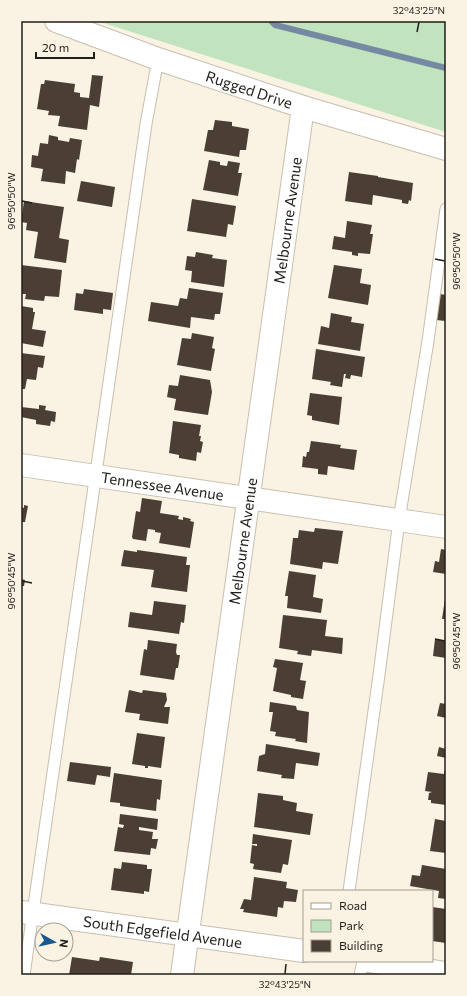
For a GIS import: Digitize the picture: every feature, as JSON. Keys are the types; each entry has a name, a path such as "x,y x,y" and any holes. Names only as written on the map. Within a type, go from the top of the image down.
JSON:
{"street":[{"name":"Rugged Drive","path":"56,21 158,59 303,107 446,149"},
{"name":"Melbourne Avenue","path":"182,975 303,107"},
{"name":"Tennessee Avenue","path":"21,465 446,527"},
{"name":"South Edgefield Avenue","path":"27,913 303,951"},
{"path":"375,962 446,973"}],"lane":[{"path":"24,975 27,913 95,475 145,132 158,59"},
{"path":"349,890 399,520 428,340 446,209"},
{"path":"360,975 363,962"}],"green space":[{"path":"97,21 446,21 446,132"}],"building":[{"path":"92,75 103,76 99,107 90,105 87,130 58,126 60,116 48,115 49,111 37,109 41,84 44,84 45,80 75,84 74,92 80,93 80,97 89,98"},
{"path":"215,120 232,122 232,126 249,129 246,150 240,150 239,157 204,151 208,130 213,130"},
{"path":"49,135 58,137 58,140 69,142 70,138 82,140 79,160 77,159 75,173 66,171 65,184 41,181 43,169 31,167 32,155 38,156 40,143 48,144"},
{"path":"209,160 220,162 220,165 227,166 228,161 240,163 238,173 242,173 238,196 203,190"},
{"path":"349,172 413,183 411,201 409,200 408,204 402,203 402,200 373,195 372,205 345,201"},
{"path":"81,181 115,187 112,207 77,201"},
{"path":"192,199 236,206 233,225 228,224 226,237 187,231"},
{"path":"24,201 64,207 59,238 69,240 66,263 34,258 38,232 26,230 27,223 21,222"},
{"path":"347,221 372,225 370,234 373,234 370,254 358,253 358,256 352,255 352,252 332,249 334,236 345,238"},
{"path":"196,252 213,255 212,258 227,260 224,287 191,282 192,271 185,270 187,256 195,257"},
{"path":"21,265 62,270 59,297 45,296 44,301 25,299 26,294 21,294"},
{"path":"334,265 362,269 360,283 371,285 368,305 328,298"},
{"path":"189,288 223,293 220,314 215,314 214,320 191,317 190,328 148,321 151,302 178,306 180,298 187,299"},
{"path":"84,289 113,293 111,310 103,309 103,314 74,310 76,293 83,294"},
{"path":"440,294 446,295 446,321 436,320"},
{"path":"21,306 33,308 33,312 35,312 32,329 46,331 43,347 21,343"},
{"path":"331,313 352,317 351,322 364,324 360,351 318,344 321,326 329,328"},
{"path":"192,333 214,337 212,348 215,349 211,371 177,365 182,338 191,339"},
{"path":"316,349 365,357 362,377 351,375 350,379 345,378 346,374 344,374 342,387 330,385 331,382 312,379"},
{"path":"21,353 45,356 43,368 38,367 36,380 27,379 25,389 21,389"},
{"path":"180,375 210,380 212,392 208,415 174,410 176,399 167,397 169,385 178,386"},
{"path":"310,393 342,397 339,425 312,420 312,416 307,415"},
{"path":"39,405 46,406 45,410 56,412 55,422 51,421 50,426 36,424 36,420 21,417 21,407 39,409"},
{"path":"173,421 201,425 199,436 201,436 200,441 203,442 201,453 197,452 196,461 179,458 179,455 169,453"},
{"path":"311,441 341,445 340,448 357,450 354,470 328,466 327,475 318,474 318,469 302,467 303,456 306,457 307,452 309,452"},
{"path":"142,498 162,501 160,513 179,516 178,519 183,520 183,517 191,519 190,521 194,522 190,548 159,543 161,533 155,532 155,530 148,529 146,541 133,539 132,537 136,511 140,512"},
{"path":"24,505 28,506 25,522 21,522 21,507 24,508"},
{"path":"315,528 343,531 338,564 323,562 322,569 290,564 293,538 298,538 299,530 314,532"},
{"path":"441,549 446,550 446,574 433,572 435,561 439,562"},
{"path":"124,550 137,552 137,550 187,557 186,565 190,565 187,592 151,587 154,570 121,566"},
{"path":"289,571 316,575 313,597 323,599 321,613 287,608 288,596 285,596"},
{"path":"21,579 25,580 24,586 21,586"},
{"path":"445,599 446,619 442,619"},
{"path":"154,601 186,605 184,623 181,622 179,634 128,627 130,612 152,615"},
{"path":"283,615 327,620 325,636 343,638 342,654 312,650 311,656 297,654 298,651 279,648"},
{"path":"435,639 446,641 446,658 433,656"},
{"path":"148,640 177,644 176,652 177,655 180,655 174,680 140,675 144,649 147,650"},
{"path":"275,659 303,663 300,680 306,681 303,699 273,691 277,668 273,667"},
{"path":"129,690 142,693 143,690 166,693 167,700 164,707 170,707 168,724 139,720 140,714 125,712"},
{"path":"270,702 296,706 297,710 309,712 307,743 295,741 296,739 275,736 276,732 270,731 273,712 269,712"},
{"path":"440,703 446,704 446,718 437,716"},
{"path":"137,733 165,737 161,768 148,766 148,768 145,768 145,766 132,764"},
{"path":"266,744 320,753 318,766 296,763 294,779 281,778 282,775 257,771 259,756 265,754"},
{"path":"439,747 446,749 446,758 437,756"},
{"path":"70,762 111,767 110,777 97,775 95,785 67,781"},
{"path":"444,771 446,771 446,805 431,803 431,800 428,800 429,793 432,792 425,791 428,772 444,774"},
{"path":"114,773 162,780 160,800 157,799 156,811 120,806 120,803 110,802"},
{"path":"258,793 283,796 283,800 297,803 296,811 313,814 310,835 254,827"},
{"path":"120,814 158,819 157,830 139,827 139,830 153,832 152,839 158,839 156,849 151,848 150,855 114,851 118,827 123,828 124,825 119,824"},
{"path":"435,819 446,821 446,853 430,851"},
{"path":"253,834 292,840 288,865 283,864 281,873 253,869 254,864 250,863 252,845 257,846 257,844 252,844"},
{"path":"122,862 147,865 147,869 152,869 149,892 144,891 144,894 111,890 114,868 121,869"},
{"path":"422,865 446,869 446,899 438,898 439,891 410,886 412,875 420,876"},
{"path":"254,877 287,882 286,888 298,890 296,902 284,901 283,908 278,907 277,917 243,912 244,909 240,909 244,899 251,900"},
{"path":"433,907 446,909 446,943 433,941"},
{"path":"74,957 99,961 100,957 133,962 131,975 69,975 71,962 74,962"}],"waterway":[{"path":"271,21 275,25 446,68"}]}
